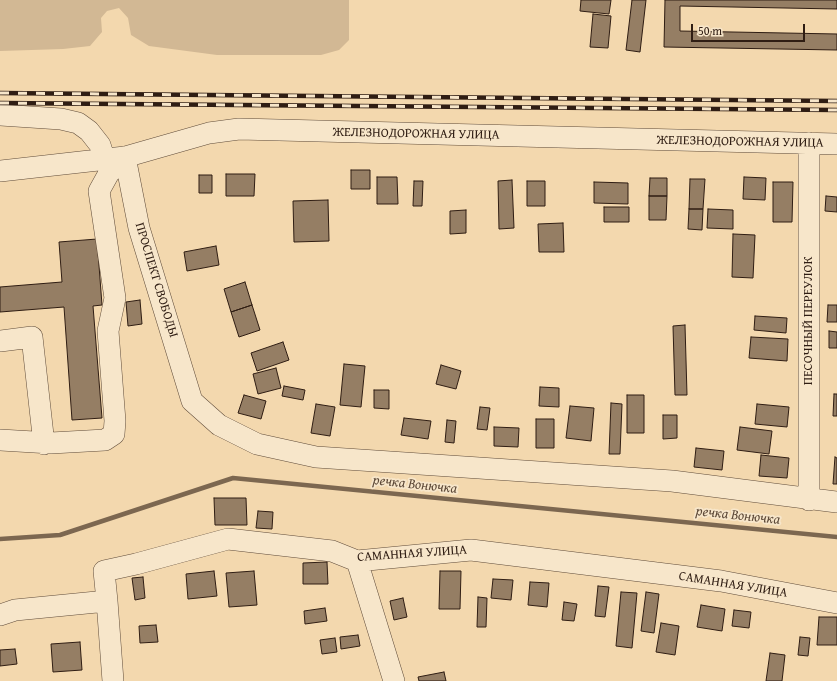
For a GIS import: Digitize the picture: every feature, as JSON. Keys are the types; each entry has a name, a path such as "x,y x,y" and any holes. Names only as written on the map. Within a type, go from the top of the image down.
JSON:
{"street":[{"name":"ПРОСПЕКТ СВОБОДЫ","path":"0,115 61,119 78,123 89,131 100,145 115,159 139,228 192,401 219,425 257,444 316,457 672,481 809,500"},
{"name":"ЖЕЛЕЗНОДОРОЖНАЯ УЛИЦА","path":"0,171 115,159 209,133 239,129 837,144"},
{"name":"ПЕСОЧНЫЙ ПЕРЕУЛОК","path":"809,143 809,500"},
{"path":"0,440 44,444 105,440 114,434 115,421 108,331 115,298 99,191 115,159"},
{"path":"0,341 32,337 44,444"},
{"path":"809,500 837,502"},
{"name":"САМАННАЯ УЛИЦА","path":"108,601 104,571 136,564 228,539 332,551 357,561 472,550 721,581 837,603"},
{"path":"357,561 394,681"},
{"path":"0,615 15,610 108,601 113,681"}],"shaded area":[{"path":"0,0 349,0 349,40 339,50 321,55 217,55 149,46 131,35 128,18 119,8 107,11 101,18 102,32 90,46 63,49 0,51"}],"building":[{"path":"581,0 611,0 609,14 580,11"},
{"path":"632,0 646,0 640,52 626,50"},
{"path":"665,0 837,0 837,9 680,6 680,31 837,34 837,50 664,47"},
{"path":"593,14 611,16 608,48 590,47"},
{"path":"351,170 370,170 370,189 351,189"},
{"path":"226,174 255,174 254,196 226,196"},
{"path":"199,175 212,175 212,193 199,193"},
{"path":"377,177 397,177 398,204 377,204"},
{"path":"744,177 766,178 765,200 743,199"},
{"path":"650,178 667,178 667,196 649,196"},
{"path":"690,179 705,179 703,209 689,209"},
{"path":"512,180 514,228 499,229 498,181"},
{"path":"414,181 423,181 422,206 413,206"},
{"path":"527,181 545,181 545,206 527,206"},
{"path":"594,182 628,183 628,204 594,203"},
{"path":"773,182 793,182 792,222 773,222"},
{"path":"649,196 667,196 666,220 649,220"},
{"path":"826,196 837,197 837,212 825,211"},
{"path":"328,200 329,241 294,242 293,201"},
{"path":"604,207 629,207 629,222 604,222"},
{"path":"689,209 703,209 702,230 688,229"},
{"path":"708,209 733,210 733,229 707,228"},
{"path":"466,210 466,233 450,234 450,211"},
{"path":"563,223 564,252 539,252 538,224"},
{"path":"733,234 755,235 753,278 732,277"},
{"path":"97,239 102,305 93,306 102,418 72,420 64,307 0,312 0,287 62,282 59,242"},
{"path":"216,246 219,265 187,271 184,252"},
{"path":"245,282 252,305 231,312 224,289"},
{"path":"140,300 142,324 128,326 126,302"},
{"path":"252,305 260,330 239,337 231,312"},
{"path":"828,305 837,305 837,322 827,322"},
{"path":"755,316 787,318 786,333 754,330"},
{"path":"685,325 687,395 675,395 673,326"},
{"path":"829,331 837,332 837,348 829,348"},
{"path":"751,337 788,339 787,361 749,358"},
{"path":"283,342 289,360 257,371 251,353"},
{"path":"344,364 365,366 361,407 340,405"},
{"path":"441,365 461,371 456,389 436,384"},
{"path":"276,368 281,388 258,394 253,374"},
{"path":"284,386 305,390 303,400 282,396"},
{"path":"540,387 559,388 559,407 539,406"},
{"path":"374,390 389,390 389,409 374,408"},
{"path":"834,394 837,394 837,416 833,416"},
{"path":"244,395 266,401 261,419 238,413"},
{"path":"627,395 644,395 644,433 627,433"},
{"path":"611,403 622,404 620,454 609,454"},
{"path":"316,404 335,407 330,436 311,433"},
{"path":"757,404 789,407 787,427 755,424"},
{"path":"570,406 594,408 591,441 566,438"},
{"path":"480,407 490,408 487,430 477,429"},
{"path":"663,415 677,415 677,438 663,439"},
{"path":"404,418 431,421 428,439 401,435"},
{"path":"536,419 554,419 554,448 536,448"},
{"path":"447,420 456,421 454,443 445,442"},
{"path":"494,427 519,428 518,447 494,446"},
{"path":"740,427 772,431 769,454 737,450"},
{"path":"696,448 724,451 722,470 694,467"},
{"path":"761,455 789,458 787,478 759,476"},
{"path":"835,457 837,458 837,484 833,484"},
{"path":"214,498 246,498 247,525 215,525"},
{"path":"258,511 273,512 272,529 256,528"},
{"path":"327,562 328,584 303,584 303,563"},
{"path":"214,571 217,596 188,599 186,574"},
{"path":"254,571 257,605 229,607 226,573"},
{"path":"440,571 461,571 460,609 439,609"},
{"path":"143,577 145,598 135,600 132,578"},
{"path":"493,579 513,580 511,600 491,598"},
{"path":"530,582 549,583 547,607 528,605"},
{"path":"598,586 609,587 605,617 595,616"},
{"path":"621,592 637,593 632,648 616,646"},
{"path":"646,592 659,594 654,633 641,631"},
{"path":"478,597 487,598 486,627 477,627"},
{"path":"403,598 407,617 394,620 390,601"},
{"path":"564,602 577,604 574,621 562,620"},
{"path":"701,605 725,609 722,631 697,627"},
{"path":"325,608 327,621 305,624 304,611"},
{"path":"734,610 751,612 749,628 732,626"},
{"path":"819,617 837,617 837,645 817,645"},
{"path":"661,623 679,626 675,655 656,652"},
{"path":"156,625 158,642 140,643 139,626"},
{"path":"358,635 360,646 341,649 340,637"},
{"path":"800,637 810,638 808,656 798,655"},
{"path":"335,638 337,652 322,654 320,640"},
{"path":"80,642 82,670 53,672 51,644"},
{"path":"15,649 17,664 0,666 0,650"},
{"path":"770,653 785,655 782,681 766,681"},
{"path":"444,672 446,681 419,681 418,677"}],"waterway":[{"name":"речка Вонючка","path":"0,539 60,535 233,478 837,537"}],"railway":[{"path":"0,93 837,101"},
{"path":"0,103 837,110"}]}
